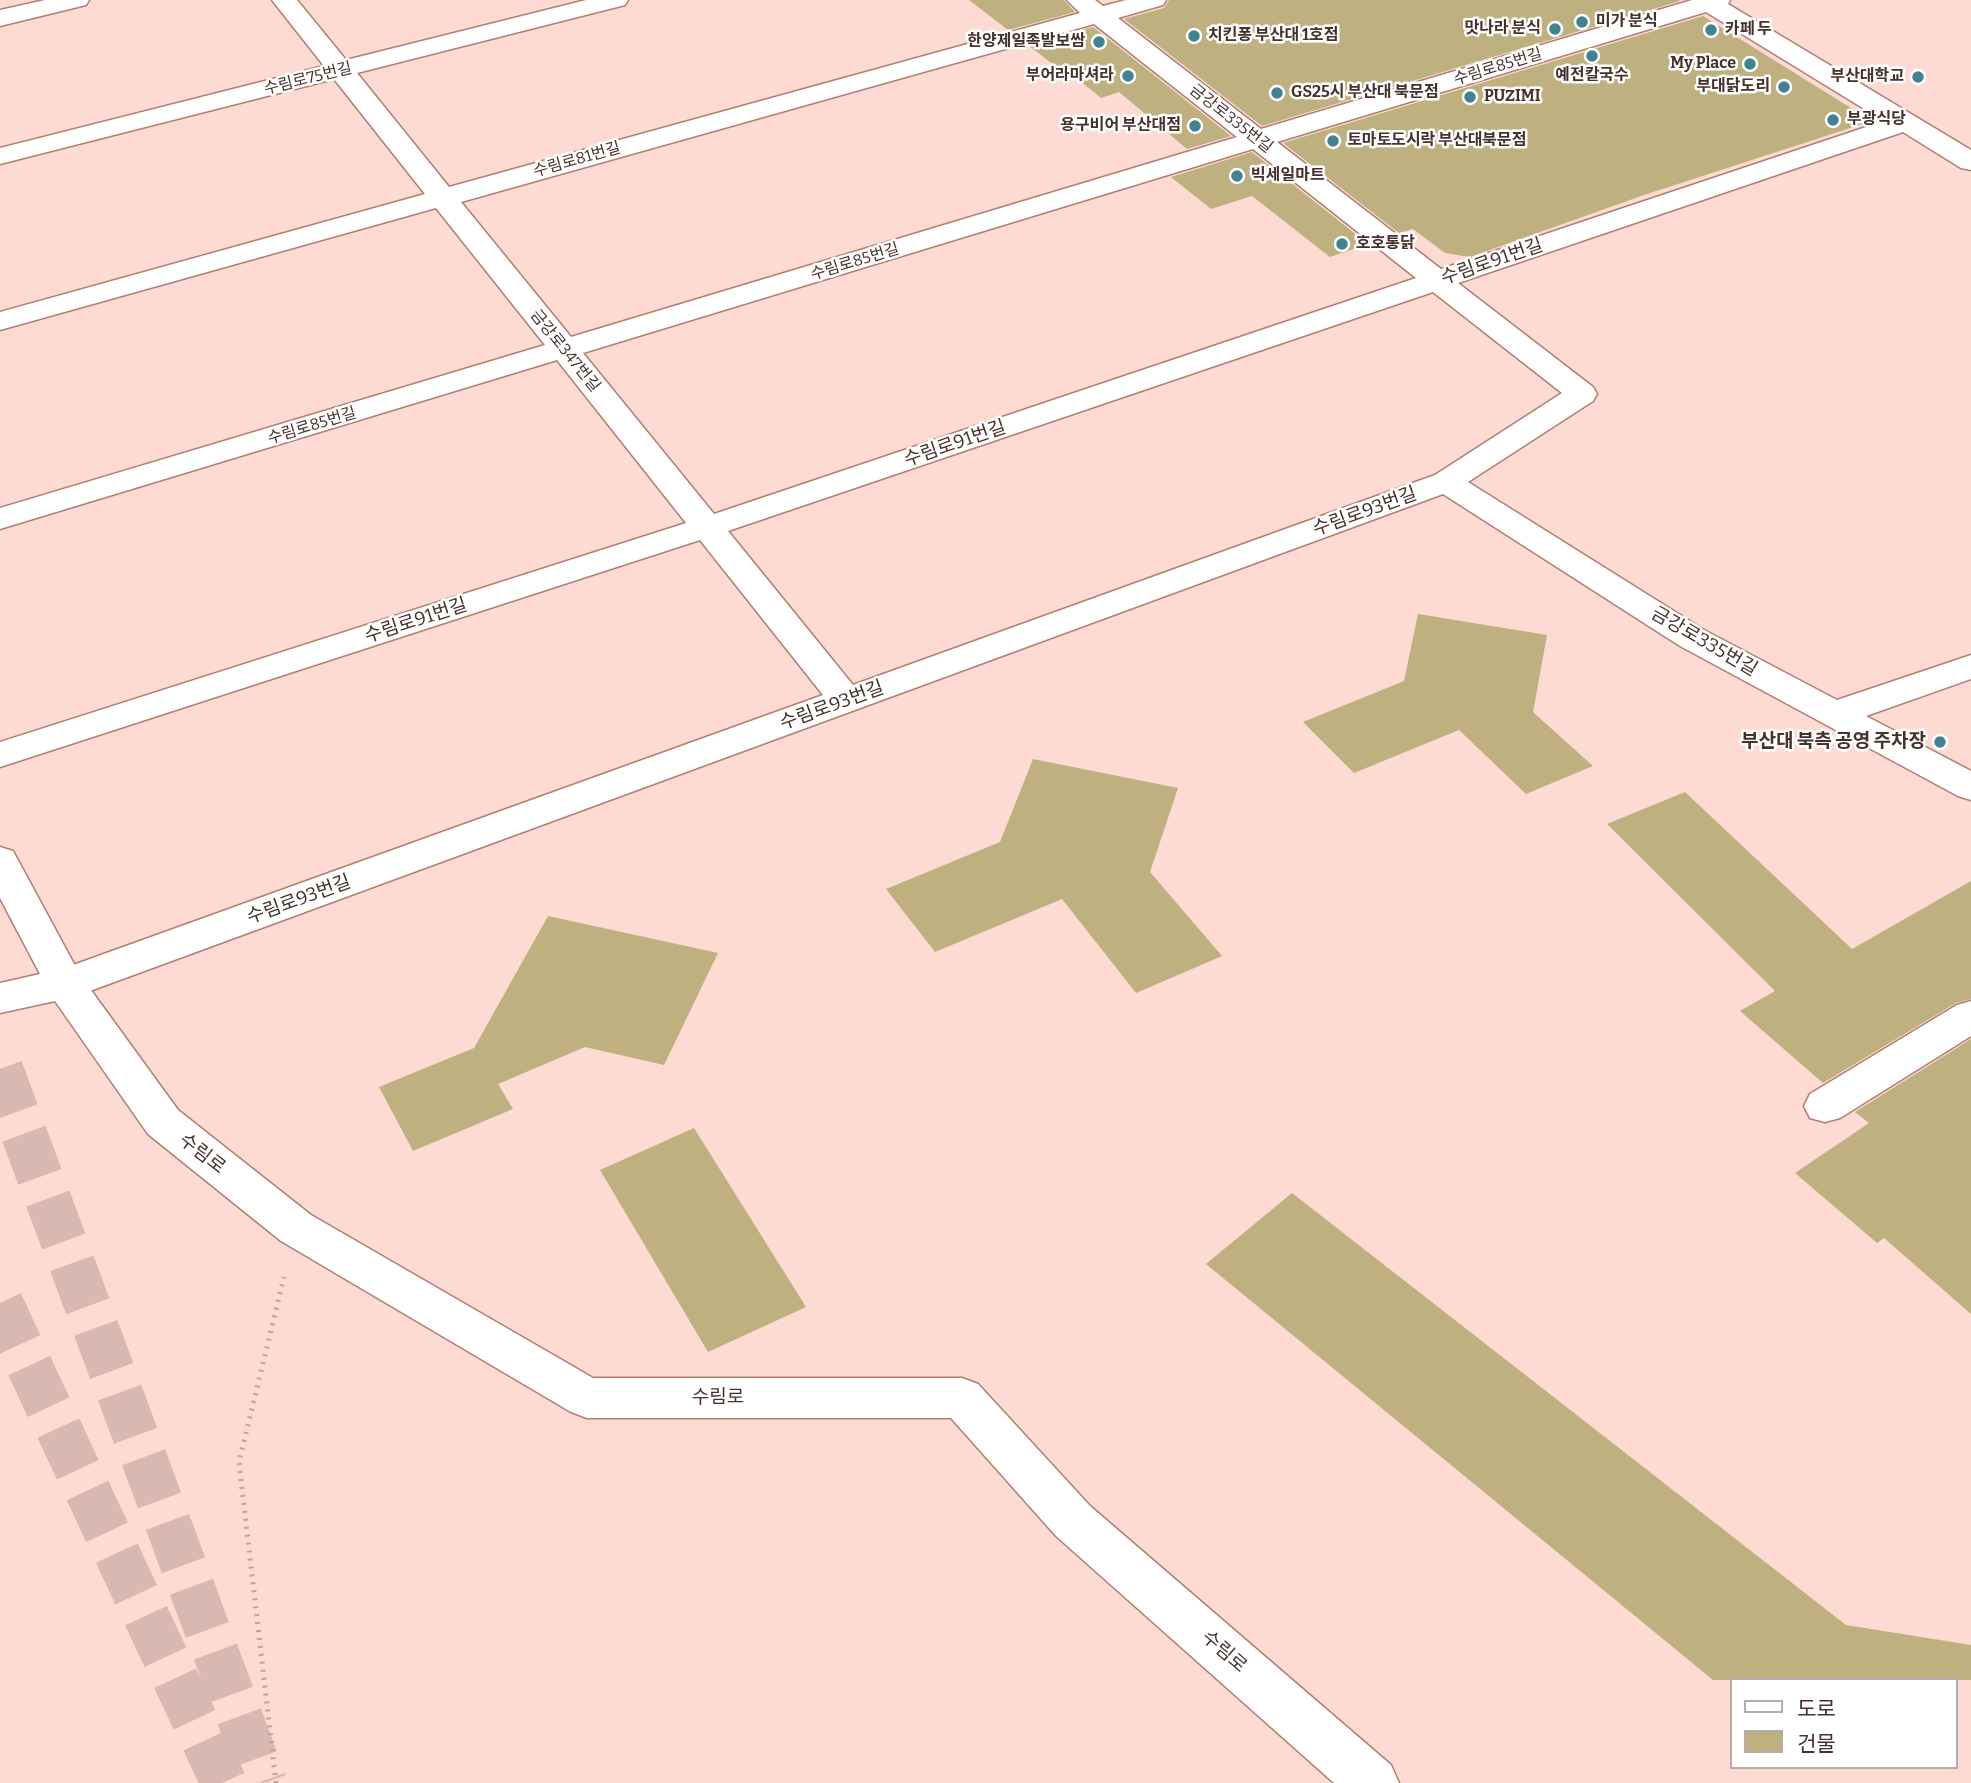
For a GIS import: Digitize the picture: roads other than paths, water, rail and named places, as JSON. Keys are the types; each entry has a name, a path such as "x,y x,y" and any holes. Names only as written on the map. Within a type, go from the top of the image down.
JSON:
{"street":[{"path":"0,18 77,0"},
{"name":"금강로347번길","path":"284,0 847,701"},
{"name":"수림로75번길","path":"0,156 616,0"},
{"name":"수림로81번길","path":"0,321 442,198 1089,8 1154,0"},
{"path":"1710,1 1971,162"},
{"name":"수림로85번길","path":"0,519 1710,1"},
{"name":"금강로335번길","path":"1089,8 1582,394"},
{"name":"수림로91번길","path":"0,755 707,527 1906,122"},
{"name":"수림로93번길","path":"65,984 1446,482 1582,394"},
{"name":"금강로335번길","path":"1446,482 1692,638 1969,783"},
{"path":"1834,714 1971,667"},
{"name":"수림로","path":"0,861 65,984 163,1122 296,1228 587,1398 962,1398 1073,1521 1373,1783"},
{"path":"0,998 65,984"},
{"path":"1825,1106 1971,1016"}],"tunnel":[{"path":"0,1069 264,1783"},
{"path":"0,1303 224,1783"}],"place":[{"name":"미가 분식","path":"1582,22"},
{"name":"맛나라 분식","path":"1555,29"},
{"name":"카페 두","path":"1711,30"},
{"name":"치킨퐁 부산대 1호점","path":"1194,36"},
{"name":"한양제일족발보쌈","path":"1099,42"},
{"name":"예전칼국수","path":"1592,56"},
{"name":"My Place","path":"1750,64"},
{"name":"부어라마셔라","path":"1128,76"},
{"name":"부산대학교","path":"1918,77"},
{"name":"부대닭도리","path":"1784,87"},
{"name":"GS25시 부산대 북문점","path":"1277,93"},
{"name":"PUZIMI","path":"1470,97"},
{"name":"부광식당","path":"1833,120"},
{"name":"용구비어 부산대점","path":"1195,126"},
{"name":"토마토도시락 부산대북문점","path":"1333,141"},
{"name":"빅세일마트","path":"1237,176"},
{"name":"호호통닭","path":"1342,244"},
{"name":"부산대 북측 공영 주차장","path":"1940,742"}]}
